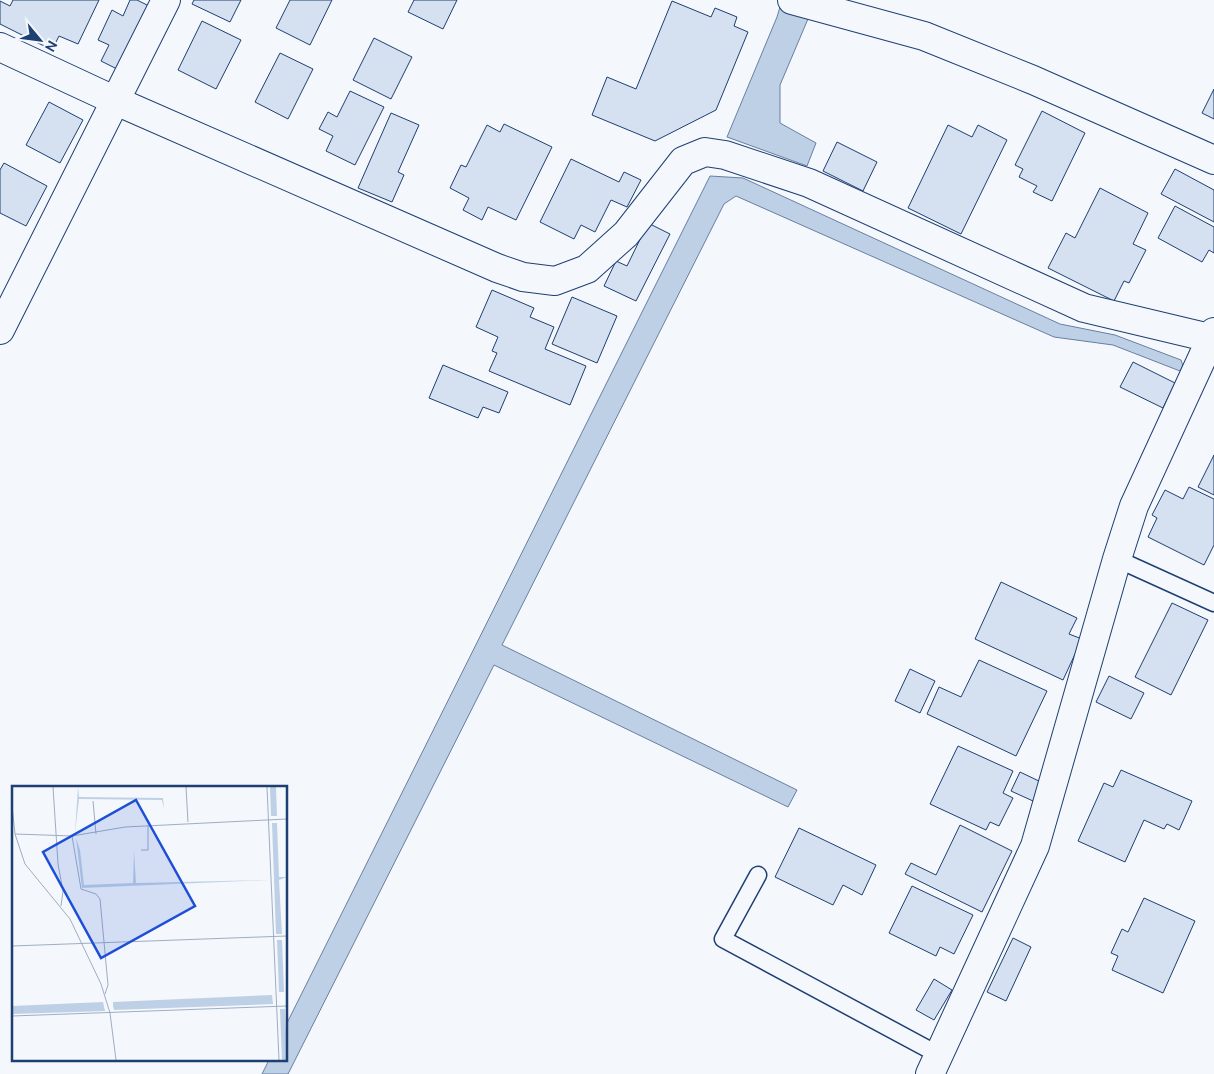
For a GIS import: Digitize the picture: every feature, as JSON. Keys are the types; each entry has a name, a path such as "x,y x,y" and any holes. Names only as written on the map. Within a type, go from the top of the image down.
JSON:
{"street":[{"path":"0,330 166,0"},
{"path":"792,0 924,36 1033,80 1214,160"},
{"path":"2,54 116,101 497,268 523,277 554,281 587,268 626,234 682,161 705,152 725,154 809,183 1084,308 1212,335 1134,506 1036,846 934,1064"}],"lane":[{"path":"1117,560 1214,603"},
{"path":"758,875 723,939 934,1064"}],"water":[{"path":"782,0 816,0 780,85 780,123 816,143 807,166 727,137 777,17"},
{"path":"710,176 743,178 1060,324 1115,335 1181,360 1183,366 1180,371 1113,345 1054,337 736,196 724,204 502,645 797,790 788,807 494,665 288,1074 262,1074 268,1062 288,1062 288,1021"}],"building":[{"path":"13,0 99,0 78,44 59,36 52,50 0,24 0,1 10,6"},
{"path":"130,0 137,0 151,7 119,70 101,61 109,45 98,40 112,10 123,16"},
{"path":"194,0 241,0 230,22 192,4"},
{"path":"290,0 332,0 310,45 276,28"},
{"path":"414,0 457,0 443,29 408,12"},
{"path":"672,1 711,17 715,8 737,17 734,26 748,32 716,110 655,141 592,115 607,77 636,89"},
{"path":"202,21 241,40 216,89 178,70"},
{"path":"374,38 412,57 391,99 353,80"},
{"path":"280,53 313,69 288,119 255,102"},
{"path":"1214,89 1214,119 1202,113"},
{"path":"350,91 384,107 355,165 326,151 333,136 319,129 328,112 337,117"},
{"path":"49,102 83,120 60,163 26,145"},
{"path":"1042,111 1085,133 1052,201 1033,192 1037,186 1019,177 1023,169 1015,165"},
{"path":"391,113 419,125 398,172 404,175 392,202 358,188"},
{"path":"504,124 552,147 516,220 488,207 482,220 463,210 469,198 450,188 461,165 466,167 487,125 500,132"},
{"path":"948,125 972,137 978,125 1007,140 961,234 908,208"},
{"path":"837,142 877,162 863,191 823,171"},
{"path":"571,159 619,182 624,172 641,180 627,207 611,200 595,232 581,225 574,239 540,222"},
{"path":"4,163 47,186 26,226 0,213 0,170"},
{"path":"1175,169 1214,190 1214,222 1161,194"},
{"path":"1100,188 1148,213 1133,244 1146,250 1129,283 1124,281 1114,301 1048,268 1066,233 1075,238"},
{"path":"1175,206 1214,227 1214,253 1209,250 1202,262 1158,238"},
{"path":"648,223 670,234 636,301 604,286 616,261 627,266"},
{"path":"492,290 534,308 530,317 554,327 545,349 586,366 570,405 489,371 497,353 492,351 498,337 476,327"},
{"path":"572,297 617,316 597,363 552,344"},
{"path":"1133,362 1175,383 1163,408 1120,387"},
{"path":"443,365 508,392 499,413 483,407 478,418 429,398"},
{"path":"1214,455 1214,495 1198,487"},
{"path":"1189,487 1214,499 1214,545 1204,565 1148,537 1157,518 1152,515 1165,490 1183,499"},
{"path":"1001,582 1077,618 1069,634 1082,639 1063,680 975,639"},
{"path":"1172,603 1208,620 1171,695 1135,677"},
{"path":"979,660 1047,691 1016,756 927,714 939,687 961,697"},
{"path":"910,669 935,681 920,713 895,701"},
{"path":"1109,676 1144,693 1131,719 1096,702"},
{"path":"958,746 1013,771 1003,793 1013,798 999,826 990,822 986,830 930,804"},
{"path":"1121,770 1192,801 1179,830 1167,824 1164,829 1144,820 1125,862 1078,841 1104,783 1113,787"},
{"path":"1020,772 1041,782 1033,801 1011,791"},
{"path":"960,825 1012,851 982,912 905,874 911,863 936,875"},
{"path":"799,828 876,865 862,895 843,885 833,905 775,877"},
{"path":"912,886 973,915 954,954 940,947 936,956 889,933"},
{"path":"1144,898 1195,921 1163,993 1112,970 1118,956 1111,953 1122,929 1128,932"},
{"path":"1013,938 1031,947 1006,1001 987,992"},
{"path":"934,979 952,990 934,1020 916,1010"}]}
